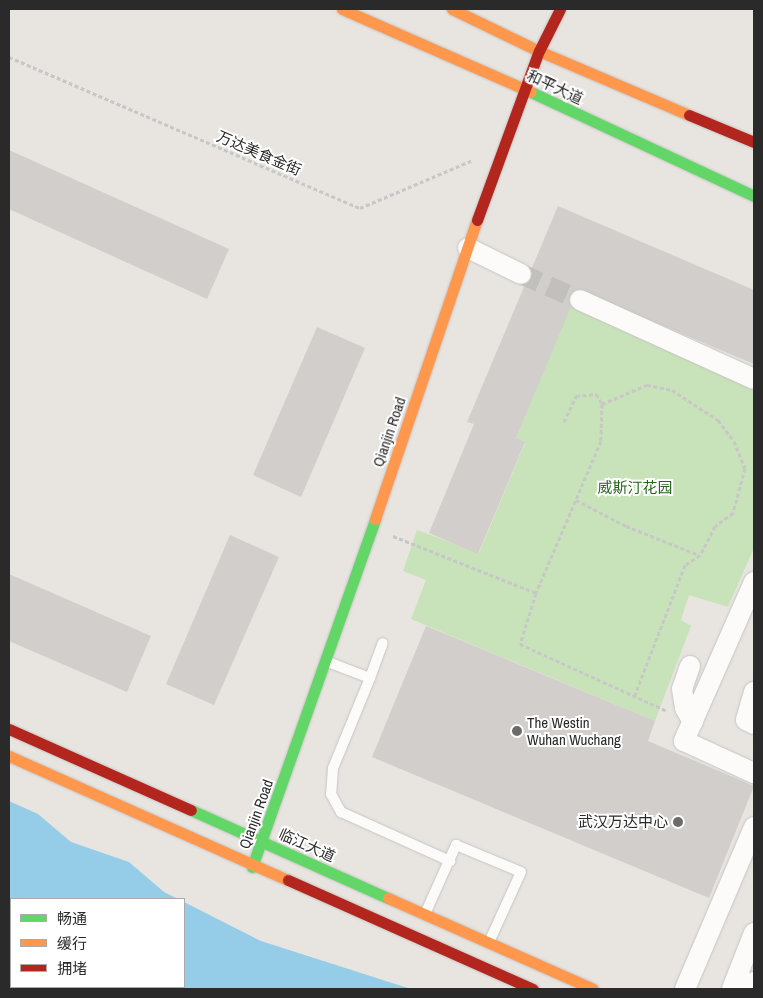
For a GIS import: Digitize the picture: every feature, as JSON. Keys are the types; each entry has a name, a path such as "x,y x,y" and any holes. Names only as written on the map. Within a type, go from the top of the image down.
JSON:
{"main road":[{"name":"和平大道","path":"342,9 524,88 754,196"},
{"name":"和平大道","path":"452,9 539,51 754,142"},
{"name":"Qianjin Road","path":"252,867 327,662 501,148 539,51 560,9"},
{"name":"临江大道","path":"9,729 488,944 593,989"},
{"path":"9,756 252,867 533,989"}],"street":[{"path":"468,248 521,274"},
{"path":"580,300 754,379"},
{"path":"754,582 684,741 754,773"},
{"path":"690,666 682,688 685,708 693,722"},
{"path":"754,692 746,720 754,724"},
{"path":"685,989 754,827"},
{"path":"732,989 754,933"},
{"path":"742,989 754,982"}],"lane":[{"path":"384,643 333,768 331,794 342,812 450,861"},
{"path":"327,662 370,678"},
{"path":"425,915 456,846 521,872 488,944"}],"path":[{"name":"万达美食金街","path":"9,57 360,208 501,148"},
{"path":"602,404 647,385 672,390 718,420 734,441 745,468 733,513 715,526 700,555 685,565 634,697"},
{"path":"564,422 576,396 596,394 602,404 601,441 536,593 520,644 693,722"},
{"path":"576,500 626,526 700,555"},
{"path":"372,528 536,593"}],"green space":[{"name":"威斯汀花园","path":"571,303 754,387 754,548 728,607 689,595 681,620 691,626 655,721 411,619 426,580 403,571 417,530 479,553 525,443 516,438"}],"water":[{"path":"9,801 38,814 71,842 129,862 164,892 176,898 10,898 10,988 185,988 185,903 261,941 411,989 9,989"}],"building":[{"path":"9,150 229,249 207,299 9,209"},
{"path":"558,206 754,290 754,364 578,290 516,438 525,442 478,554 429,533 474,424 467,422"},
{"path":"317,327 365,348 301,497 253,475"},
{"path":"230,535 279,557 214,705 166,684"},
{"path":"9,574 151,636 127,692 9,641"},
{"name":"The Westin Wuhan Wuchang","path":"426,626 655,721 648,741 754,786 709,898 372,757"}],"tunnel":[{"path":"521,274 580,300"}],"traffic: fast":[{"path":"531,92 754,196"},
{"path":"252,867 375,519"},
{"path":"191,810 388,898"}],"traffic: slow":[{"path":"342,9 531,92"},
{"path":"452,9 539,51 689,115"},
{"path":"375,519 477,220"},
{"path":"9,756 288,880"},
{"path":"388,898 593,989"}],"traffic: jam":[{"path":"477,220 539,51 560,9"},
{"path":"689,115 754,142"},
{"path":"9,729 191,810"},
{"path":"288,880 533,989"}],"place":[{"name":"The Westin Wuhan Wuchang","path":"517,731"},
{"name":"武汉万达中心","path":"678,822"}]}
